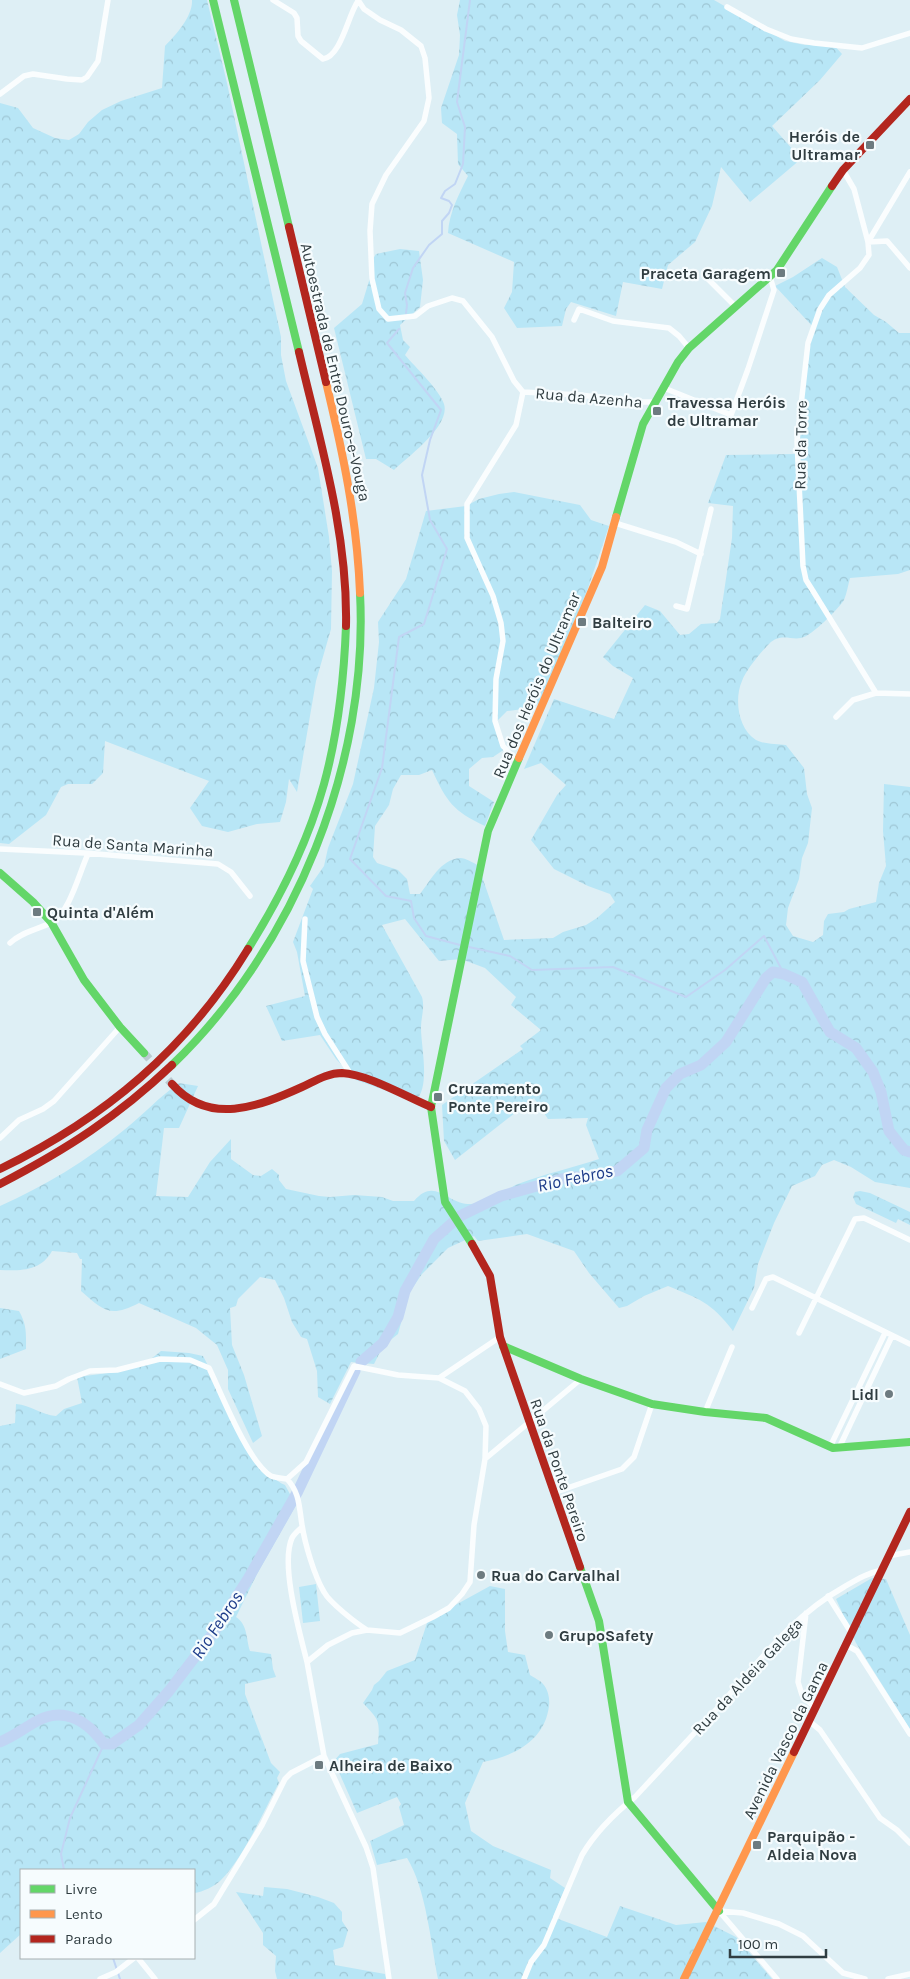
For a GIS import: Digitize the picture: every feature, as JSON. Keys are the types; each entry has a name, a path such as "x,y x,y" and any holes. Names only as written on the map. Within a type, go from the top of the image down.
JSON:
{"main road":[{"name":"Autoestrada de Entre Douro-e-Vouga","path":"0,1168 68,1133 111,1102 153,1066 212,1004 254,942 278,900 320,797 335,732 345,647 346,605 343,563 336,514 325,461 213,0"},
{"name":"Autoestrada de Entre Douro-e-Vouga","path":"0,1184 67,1148 137,1097 175,1063 224,1009 274,939 297,895 334,800 351,729 358,686 361,648 359,566 354,515 345,462 234,0"},
{"name":"Rua dos Heróis do Ultramar","path":"431,1107 488,831 602,567 643,424 688,348 770,277 784,260 843,170 910,99"},
{"path":"0,873 33,902 51,922 84,980 120,1028 144,1053"},
{"path":"172,1084 185,1097 206,1107 223,1109 242,1108 287,1093 327,1075 350,1073 431,1107"},
{"name":"Rua da Ponte Pereiro","path":"431,1107 445,1202 490,1276 500,1337 528,1422 599,1620 628,1802"},
{"path":"503,1346 581,1379 652,1404 766,1418 830,1447 839,1448 910,1442"},
{"name":"Avenida Vasco da Gama","path":"684,1979 719,1911 910,1512"},
{"path":"628,1802 719,1911"}],"street":[{"path":"0,94 24,76 33,74 82,80 87,77 98,61 108,0"},
{"path":"272,0 294,13 297,18 298,36 301,41 323,59 328,59 337,47 358,1"},
{"name":"Rua da Azenha","path":"358,1 371,14 401,30 421,46 425,58 429,98 424,121 386,175 372,204 370,232 372,279 379,309 388,318 415,316 428,306 452,298 463,301 492,337 514,381 523,392 655,402"},
{"path":"727,7 766,29 791,39 814,43 862,48 910,33"},
{"name":"Rua da Torre","path":"843,170 854,189 868,242 868,255 865,263 829,295 820,310 804,363 797,441 803,566 806,580 876,693"},
{"path":"868,242 910,172"},
{"path":"868,242 887,241 910,268"},
{"path":"706,276 736,307"},
{"path":"664,388 731,415 774,290 770,277"},
{"path":"574,320 579,309 614,321 668,328 688,348"},
{"name":"Rua da Azenha","path":"518,763 503,746 495,720 496,679 503,641 501,622 494,596 467,538 467,504 516,425 523,392"},
{"path":"676,606 687,609 711,509"},
{"path":"615,522 676,542 701,554"},
{"path":"836,717 853,700 876,693 910,694"},
{"name":"Rua de Santa Marinha","path":"0,849 218,864 231,872 250,896"},
{"path":"10,943 18,935 61,916 88,854"},
{"path":"305,919 303,961 313,1002 325,1034 350,1073"},
{"path":"0,1138 19,1120 43,1109 54,1101 120,1028"},
{"path":"799,1333 855,1219 864,1218 910,1240"},
{"path":"752,1308 766,1279 770,1277 910,1344"},
{"path":"830,1447 885,1333"},
{"path":"839,1448 892,1336"},
{"path":"439,1378 500,1337"},
{"path":"705,1412 732,1347"},
{"path":"0,1384 24,1393 56,1386 69,1379 90,1372 117,1370 160,1359 190,1360 209,1368 247,1447 263,1469 273,1477 287,1478 306,1462 354,1366 398,1376 439,1378 465,1391 479,1408 486,1426 484,1459 474,1525 470,1582 449,1608 400,1633 367,1630 352,1633 338,1638 307,1662"},
{"path":"484,1459 581,1379"},
{"path":"553,1493 622,1469 630,1464 652,1404"},
{"path":"287,1478 297,1493 302,1527 313,1566 324,1593 356,1624 367,1630"},
{"path":"302,1527 292,1537 288,1552 290,1583 298,1625 307,1662 324,1756 366,1847 373,1868 389,1979"},
{"path":"888,1556 910,1552"},
{"name":"Rua da Aldeia Galega","path":"524,1979 531,1962 544,1945 588,1845 713,1713 769,1648 806,1613 828,1596 868,1573 882,1570"},
{"path":"828,1596 852,1634"},
{"path":"806,1613 798,1682 802,1695 815,1708"},
{"path":"846,1644 857,1652 910,1734"},
{"path":"809,1721 820,1730 880,1818 897,1830 910,1843"},
{"path":"195,1919 214,1904 262,1825 285,1780 291,1773 324,1756"},
{"path":"719,1911 777,1979"},
{"path":"719,1911 743,1913 779,1924 802,1936 843,1973 865,1979"},
{"path":"100,1979 116,1972 133,1959"},
{"path":"139,1959 155,1979"},
{"path":"888,1979 910,1974"}],"green space":[{"path":"192,0 207,0 227,83 281,337 281,355 286,381 318,468 329,537 332,571 331,629 316,681 297,792 289,779 286,802 280,822 257,824 228,832 202,826 190,808 209,781 105,741 103,773 92,784 68,784 61,787 46,815 9,844 0,843 0,103 18,108 33,128 55,138 69,140 79,134 88,122 102,110 121,101 162,88 165,46 187,19 192,6"},
{"path":"460,0 714,0 785,41 805,45 833,44 842,54 820,80 772,126 801,159 750,202 721,167 712,206 695,242 668,265 662,289 623,282 616,316 571,302 566,309 562,326 517,328 504,308 512,292 514,262 448,233 452,211 468,176 458,164 457,134 442,123 441,108 459,55 460,35 457,15"},
{"path":"400,249 419,251 423,280 420,307 400,325 403,340 410,347 405,355 437,392 444,404 444,413 435,431 394,470 376,459 366,459 334,328 362,304 369,281 371,262 376,254"},
{"path":"822,258 837,267 845,287 874,315 899,333 910,333 910,570 898,574 850,578 844,600 818,627 801,638 777,639 769,644 744,677 738,696 738,705 745,729 750,735 762,742 786,745 804,768 807,794 812,808 808,843 802,858 799,879 788,908 786,925 793,936 813,942 823,935 824,921 828,914 844,912 876,902 879,883 886,866 883,831 884,784 910,787 910,1188 875,1182 851,1167 834,1160 822,1165 815,1176 792,1186 774,1223 758,1264 754,1288 733,1331 704,1302 668,1286 619,1308 589,1273 574,1251 527,1234 478,1241 474,1236 448,1248 422,1274 409,1293 398,1334 383,1346 374,1364 351,1362 330,1404 318,1397 317,1371 307,1339 301,1337 292,1322 284,1298 275,1280 260,1277 238,1299 236,1306 230,1308 232,1345 244,1375 262,1436 253,1443 228,1389 228,1370 217,1345 196,1328 139,1303 129,1308 114,1311 102,1308 81,1291 82,1259 80,1259 77,1253 52,1251 42,1263 36,1266 23,1270 0,1270 0,1206 49,1182 95,1152 179,1083 198,1086 179,1128 164,1128 156,1196 188,1197 210,1162 231,1139 231,1159 253,1175 261,1176 272,1169 279,1175 279,1180 286,1189 319,1196 354,1195 382,1197 393,1201 414,1201 421,1194 435,1191 460,1203 476,1204 494,1198 528,1180 599,1159 586,1125 588,1118 548,1119 534,1098 455,1160 444,1141 442,1105 523,1049 520,1046 541,1030 511,1005 516,997 485,968 461,959 439,961 405,919 382,925 423,1001 421,1028 424,1077 420,1095 415,1101 356,1080 336,1059 320,1035 282,1041 266,1006 305,996 297,952 293,942 313,889 310,886 324,866 328,848 353,784 374,688 379,642 378,622 406,579 426,511 466,506 479,499 514,492 580,505 591,520 609,526 587,591 540,703 531,708 507,711 497,721 505,749 493,757 482,758 469,769 469,786 494,802 485,826 465,815 452,804 442,790 432,770 419,775 401,775 393,789 389,805 375,826 373,857 377,863 398,870 407,879 410,894 420,894 437,871 447,862 462,858 478,865 504,940 553,938 563,932 586,925 615,902 610,894 588,886 554,869 531,840 557,795 566,785 541,763 524,769 554,699 614,719 633,678 613,666 603,657 645,605 660,611 680,635 689,634 701,624 717,623 720,619 732,538 733,506 708,503 726,455 798,454 808,347 814,328 775,286"},
{"path":"855,1192 870,1193 910,1212 910,1225 898,1219 896,1223 856,1204 853,1197"},
{"path":"0,1308 19,1311 25,1325 26,1349 0,1359"},
{"path":"161,1351 203,1356 250,1447 273,1477 285,1485 296,1505 257,1574 236,1617 245,1628 250,1651 271,1654 276,1677 245,1684 245,1694 271,1763 280,1772 277,1778 279,1783 238,1859 218,1882 201,1891 195,1893 195,1869 20,1869 20,1935 0,1953 0,1426 15,1423 16,1404 56,1416 64,1409 82,1403 77,1377 116,1372 146,1363"},
{"path":"872,1578 886,1579 910,1635 910,1729 856,1643 836,1599"},
{"path":"316,1584 320,1621 303,1623 299,1587"},
{"path":"490,1586 505,1589 505,1631 508,1652 525,1655 530,1675 545,1686 549,1703 542,1728 535,1737 517,1751 483,1762 465,1803 471,1831 493,1846 551,1870 550,1878 565,1888 553,1917 607,1937 620,1906 676,1925 706,1922 736,1937 772,1979 438,1979 423,1900 414,1870 407,1858 377,1865 370,1841 404,1825 399,1807 401,1804 397,1797 357,1813 334,1761 340,1754 378,1744 379,1730 377,1721 363,1703 374,1685 387,1671 415,1660 428,1620"},
{"path":"264,1887 287,1889 334,1903 342,1912 342,1921 348,1930 343,1947 333,1950 335,1965 385,1974 386,1979 277,1979 275,1971 276,1956 263,1945 263,1933 236,1892 263,1896"}],"waterway":[{"path":"406,313 405,293 413,268 429,245 442,234 442,221 449,213 452,205 449,201 441,198 445,191 455,184 463,164 465,127 457,102 470,0"},
{"path":"399,329 387,343 441,410 430,440 422,475 430,520 447,549 424,624 399,637 382,768 350,859 386,896 411,901 414,918 426,936 460,945"},
{"path":"469,947 510,956 532,970 613,967 686,997 725,970 764,936 784,974"},
{"name":"Rio Febros","path":"361,1362 383,1343 398,1317 405,1291 434,1239 460,1216 501,1196 569,1177 590,1177 617,1171 644,1148 647,1130 666,1088 680,1074 701,1065 726,1042 766,978 773,972 784,974 802,982 830,1032 856,1048 873,1072 881,1092 889,1131 904,1150 910,1152"},
{"name":"Rio Febros","path":"0,1742 37,1721 57,1715 66,1716 83,1723 104,1744 112,1744 139,1725 169,1691 214,1632 248,1579 298,1491 355,1371"},
{"path":"64,1869 61,1854 70,1818 104,1744"},
{"path":"113,1959 120,1979"}],"tunnel":[{"path":"144,1053 172,1084"}],"traffic: fast":[{"path":"213,0 299,352"},
{"path":"234,0 289,227"},
{"path":"616,517 643,424 678,362 689,348 777,270 832,186"},
{"path":"172,1065 216,1018 255,965 288,909 316,848 337,786 352,722 360,657 360,593"},
{"path":"248,949 292,869 310,827 324,784 337,725 344,665 346,626"},
{"path":"472,1244 445,1202 431,1107 488,831 519,758"},
{"path":"0,873 33,902 51,922 84,980 120,1027 144,1053"},
{"path":"503,1346 581,1379 652,1404 766,1418 833,1448 910,1442"},
{"path":"580,1567 599,1621 628,1802 719,1911"}],"traffic: slow":[{"path":"326,382 348,486 356,539 360,593"},
{"path":"519,758 602,567 616,517"},
{"path":"684,1979 794,1752"}],"traffic: jam":[{"path":"832,186 843,170 910,99"},
{"path":"289,227 326,382"},
{"path":"299,352 324,454 338,522 345,591 346,626"},
{"path":"0,1169 74,1127 109,1103 140,1077 170,1049 198,1018 224,985 248,949"},
{"path":"0,1184 90,1131 131,1101 172,1065"},
{"path":"172,1084 186,1097 202,1105 218,1109 234,1109 268,1101 326,1076 342,1073 363,1077 431,1107"},
{"path":"472,1244 490,1276 500,1337 580,1567"},
{"path":"794,1752 910,1512"}],"place":[{"name":"Heróis de Ultramar","path":"870,145"},
{"name":"Praceta Garagem","path":"781,273"},
{"name":"Travessa Heróis de Ultramar","path":"657,411"},
{"name":"Balteiro","path":"582,622"},
{"name":"Quinta d'Além","path":"37,912"},
{"name":"Cruzamento Ponte Pereiro","path":"438,1097"},
{"name":"Lidl","path":"889,1394"},
{"name":"Rua do Carvalhal","path":"481,1575"},
{"name":"GrupoSafety","path":"549,1635"},
{"name":"Alheira de Baixo","path":"319,1765"},
{"name":"Parquipão - Aldeia Nova","path":"757,1845"}]}
